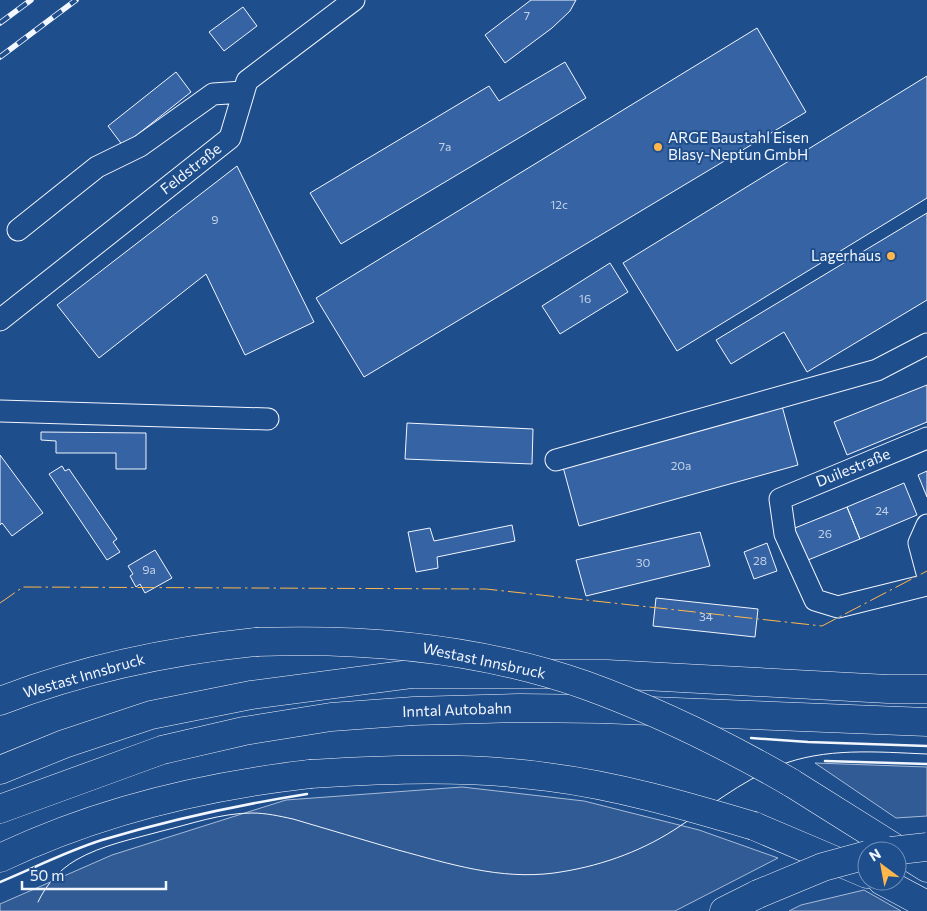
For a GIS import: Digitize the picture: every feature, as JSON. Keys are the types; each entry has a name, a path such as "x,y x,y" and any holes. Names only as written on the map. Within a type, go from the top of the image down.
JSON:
{"main road":[{"name":"Westast Innsbruck","path":"0,701 40,686 98,669 190,650 256,642 346,642 399,645 500,662 583,684 680,723 790,782 927,868"},
{"path":"0,770 64,744 151,715 251,695 411,674 607,674 848,687 927,689"},
{"name":"Inntal Autobahn","path":"0,808 162,750 244,731 331,717 414,711 520,708 601,709 927,722"},
{"path":"0,858 58,833 155,802 246,783 310,774 392,769 446,769 548,777 599,785 649,796 754,826 857,870"},
{"path":"907,849 927,847"},
{"path":"724,911 758,894 823,867 857,858"},
{"path":"901,891 927,905"}],"street":[{"name":"Feldstraße","path":"0,320 230,138 247,80 354,0"},
{"path":"18,230 97,167 140,146 213,94 243,92"},
{"path":"556,460 877,370 927,344"},
{"path":"0,411 268,419"},
{"name":"Duilestraße","path":"927,438 780,499 785,534 815,600 838,607 927,585"},
{"path":"927,525 919,543 927,573"}],"shaded area":[{"path":"815,763 927,767 927,816 896,818"},
{"path":"462,787 584,801 699,830 778,858 675,911 0,911 0,904 112,855 286,800"},
{"path":"866,891 901,911 789,911 801,905"}],"building":[{"path":"531,0 576,0 570,11 552,28 505,63 485,35"},
{"path":"243,7 257,26 224,51 209,32"},
{"path":"757,28 806,112 364,377 316,298"},
{"path":"565,62 586,98 341,244 310,193 489,86 499,101"},
{"path":"176,72 191,92 123,146 108,126"},
{"path":"927,76 927,198 677,351 623,263"},
{"path":"237,166 314,322 245,355 206,274 99,358 57,305"},
{"name":"Lagerhaus","path":"927,213 927,300 807,372 784,332 731,364 716,340"},
{"path":"610,263 628,292 560,334 542,306"},
{"path":"927,385 927,422 847,455 834,422"},
{"path":"782,406 798,465 579,526 563,467"},
{"path":"407,423 533,429 532,464 405,459"},
{"path":"41,432 146,433 146,469 116,469 116,453 56,453 56,441 41,440"},
{"path":"0,455 43,513 12,536 2,523 0,525"},
{"path":"62,466 65,471 69,469 117,539 113,542 120,552 107,560 49,474"},
{"path":"927,471 927,497 918,475"},
{"path":"904,483 917,515 860,539 847,507"},
{"path":"847,507 860,539 803,562 790,530"},
{"path":"512,525 515,541 437,557 438,568 416,572 408,532 430,528 434,541"},
{"path":"700,532 710,566 586,596 576,560"},
{"path":"767,543 777,571 754,579 744,552"},
{"path":"155,550 172,578 145,593 140,584 136,587 130,576 133,574 128,566"},
{"path":"656,598 758,609 755,637 653,626"}],"tram line":[{"path":"38,902 49,884 59,873 86,855 107,846 206,819 240,813 272,815 293,819 398,850 475,869 514,874 554,873 601,863 646,846 750,780 764,772 796,760 833,753 851,752 927,754"}],"railway":[{"path":"0,23 31,0"},
{"path":"0,57 76,0"}],"wall":[{"path":"751,738 927,746"},
{"path":"825,761 927,764"},
{"path":"0,882 76,849 102,840 204,814 307,794"}],"power":[{"path":"0,603 23,587 486,589 822,626 927,571"}],"place":[{"name":"ARGE Baustahl Eisen Blasy-Neptun GmbH","path":"658,147"},
{"name":"Lagerhaus","path":"891,256"}]}
